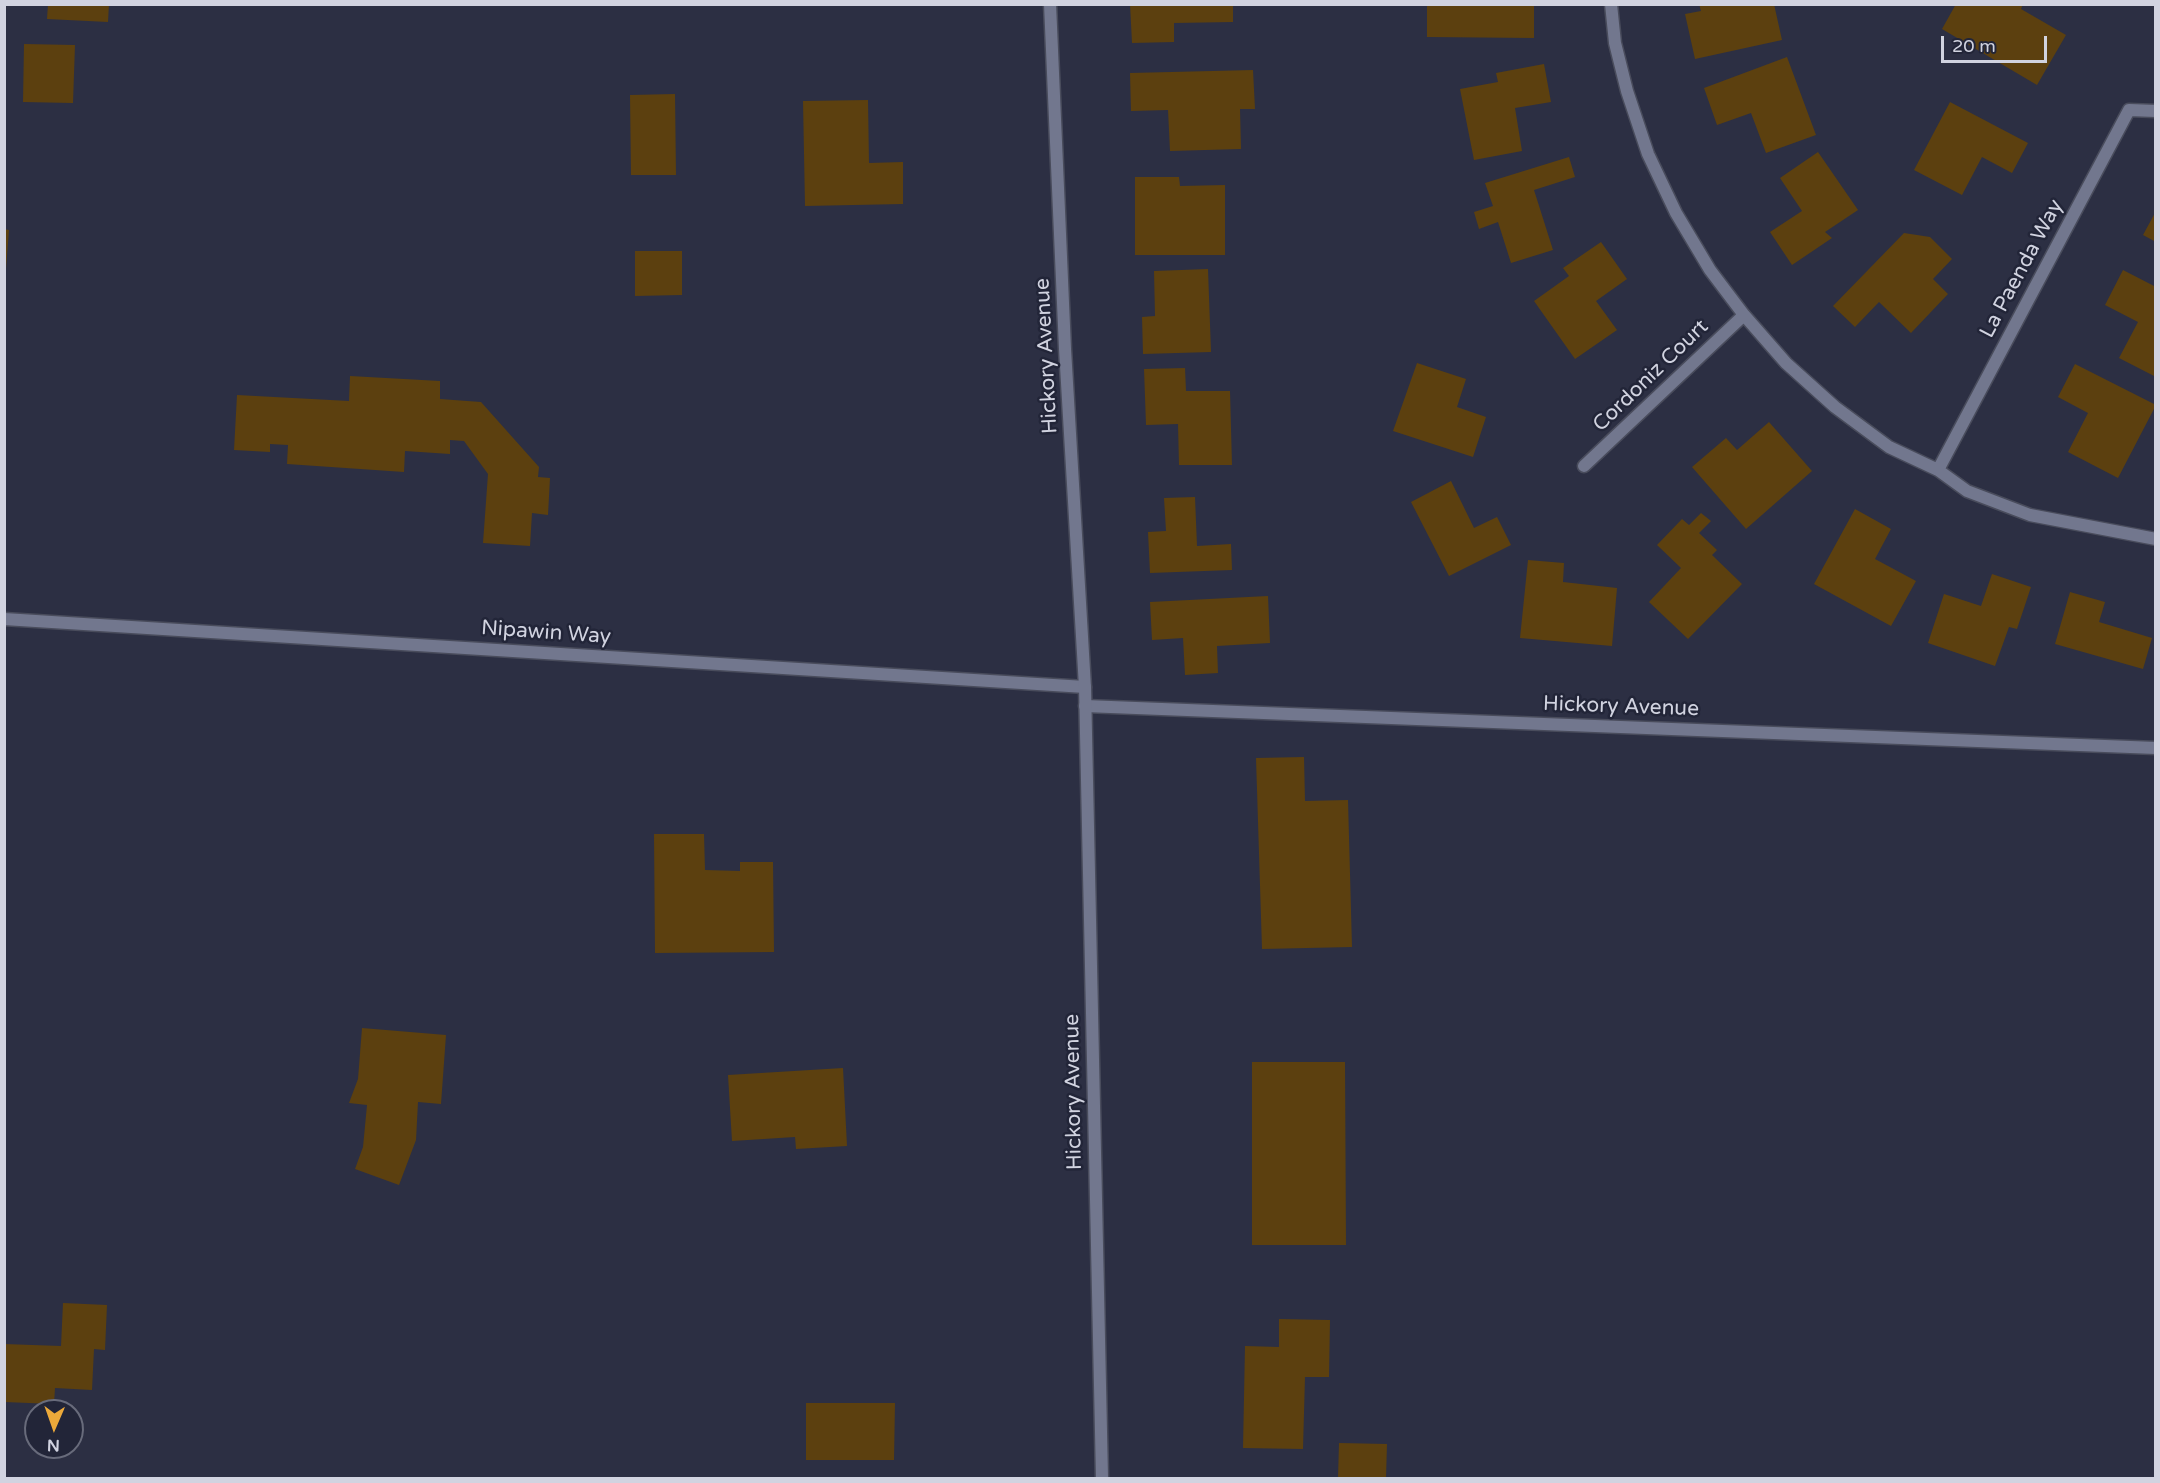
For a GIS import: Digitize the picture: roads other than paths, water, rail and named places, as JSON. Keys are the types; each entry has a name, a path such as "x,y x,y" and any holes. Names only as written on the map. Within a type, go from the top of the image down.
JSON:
{"street":[{"name":"Hickory Avenue","path":"1050,4 1065,349 1085,687 1102,1479"},
{"path":"1611,4 1617,53 1648,154 1682,223 1710,270 1744,315 1786,363 1835,408 1890,447 1938,470 1967,490 2030,515 2156,539"},
{"name":"La Paenda Way","path":"1938,470 2129,110 2156,111"},
{"name":"Cordoniz Court","path":"1584,466 1744,315"},
{"name":"Nipawin Way","path":"4,619 1085,687"},
{"name":"Hickory Avenue","path":"1085,706 2156,748"}]}
